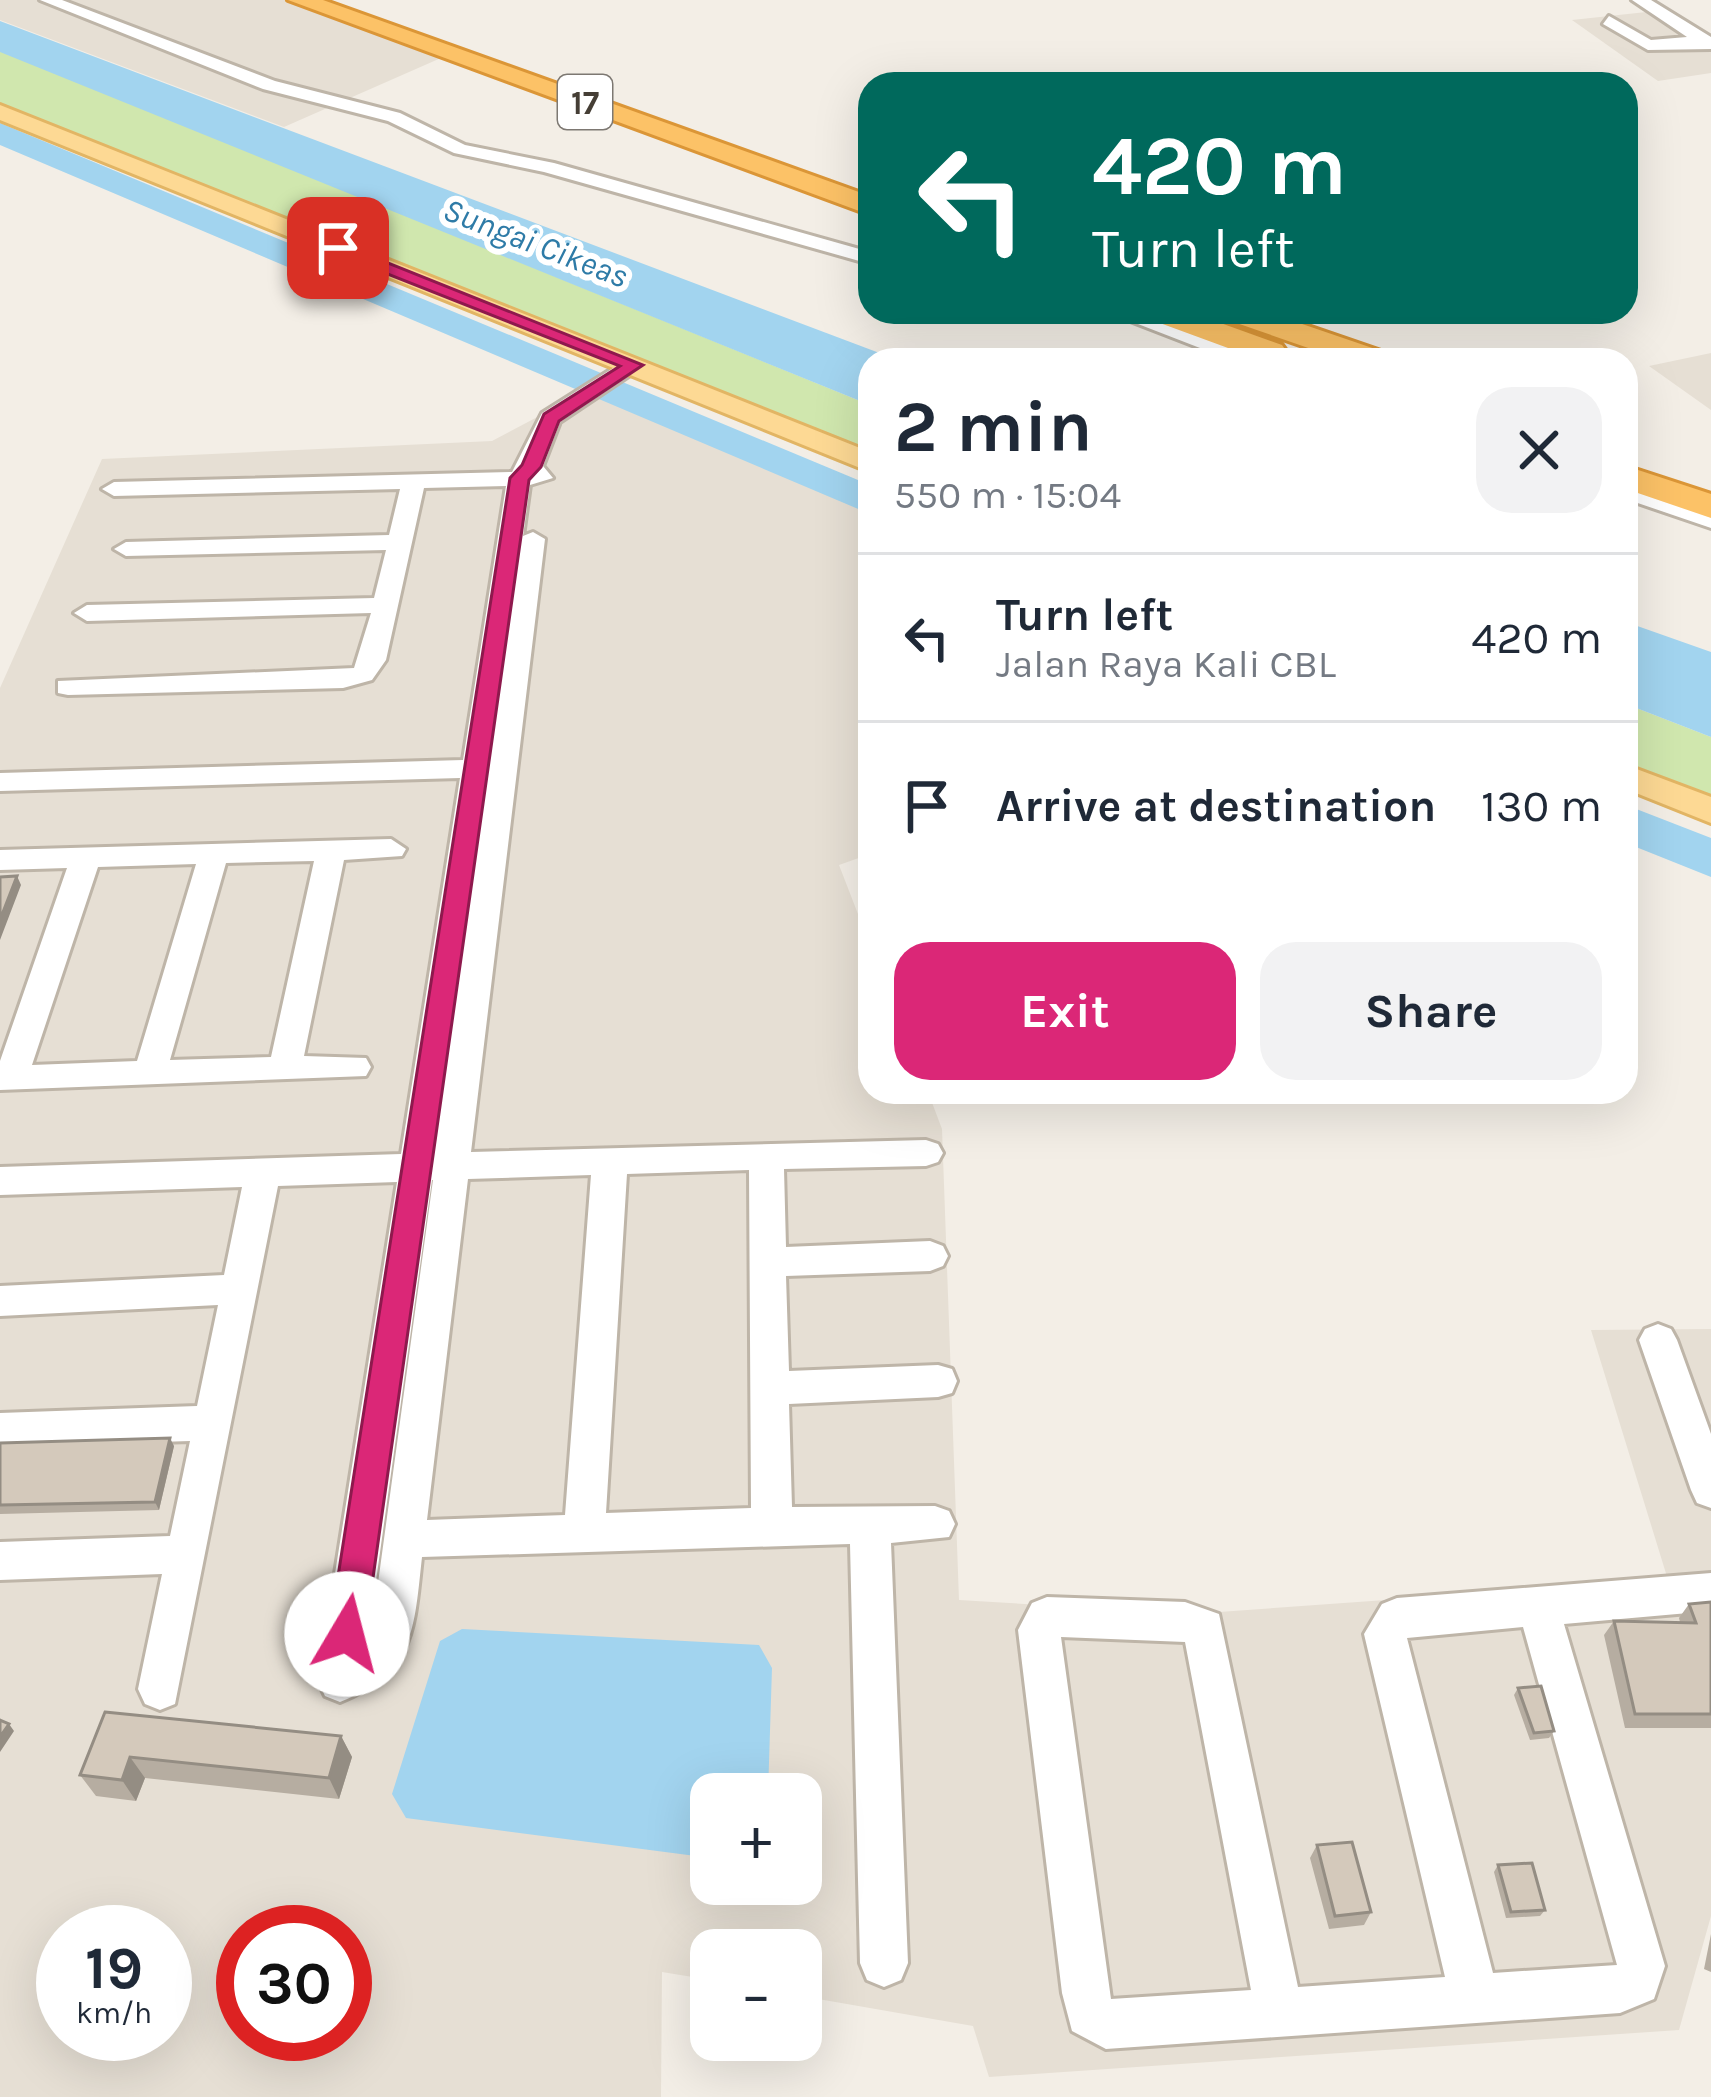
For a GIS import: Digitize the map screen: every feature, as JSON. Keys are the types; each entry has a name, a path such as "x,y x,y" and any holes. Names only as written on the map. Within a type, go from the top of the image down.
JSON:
{"highway":[{"name":"17","path":"300,0 858,202"},
{"name":"17","path":"360,0 858,178"},
{"path":"1193,324 1260,348"},
{"path":"1271,324 1340,348"},
{"path":"1638,450 1711,475"},
{"path":"1638,481 1711,507"}],"main road":[{"path":"0,112 858,458"},
{"path":"1638,781 1711,811"}],"street":[{"path":"48,0 269,86 382,113 460,149 547,167 858,254"},
{"path":"1640,0 1707,42"},
{"path":"1609,20 1648,45 1707,42"},
{"path":"1152,324 1218,348"},
{"path":"435,1164 392,1633 371,1664 340,1681 435,1164 530,474 550,418 634,365"},
{"path":"114,489 530,474"},
{"path":"68,687 355,677 373,660 414,479"},
{"path":"1638,495 1711,521"},
{"path":"126,549 400,542"},
{"path":"86,613 386,605"},
{"path":"0,782 489,768"},
{"path":"285,1069 331,850"},
{"path":"0,860 391,850"},
{"path":"150,1073 214,853"},
{"path":"86,857 6,1078 354,1067"},
{"path":"0,1181 435,1164 926,1153"},
{"path":"766,1156 772,1526"},
{"path":"584,1534 610,1160"},
{"path":"160,1689 263,1170"},
{"path":"768,1262 930,1256"},
{"path":"0,1301 239,1289"},
{"path":"1658,1340 1695,1397 1711,1490"},
{"path":"770,1388 938,1381"},
{"path":"0,1430 211,1423"},
{"path":"870,1524 884,1963"},
{"path":"404,1539 935,1524"},
{"path":"0,1561 184,1554"},
{"path":"1474,1996 1385,1634 1397,1618 1711,1592"},
{"path":"1279,2011 1204,1628 1185,1622 1047,1617 1039,1630 1089,2014 1106,2024 1620,1989 1637,1982 1641,1966 1538,1606"}],"shaded area":[{"path":"0,0 300,0 450,54 284,127 0,20"},
{"path":"1665,10 1711,38 1711,73 1658,81 1572,20"},
{"path":"1711,353 1711,410 1649,366"},
{"path":"598,385 858,495 858,858 839,865 858,914 858,1104 933,1104 942,1129 959,1600 1191,1614 1668,1580 1591,1330 1711,1329 1711,1916 1679,2030 989,2077 973,2026 822,2000 822,1929 690,1929 690,1977 662,1972 661,2097 0,2097 0,688 102,459 492,441"}],"green space":[{"path":"0,50 858,400 858,460 0,111"},
{"path":"1638,709 1711,737 1711,811 1638,780"}],"water":[{"name":"Sungai Cikeas","path":"0,21 866,348 858,348 858,400 0,52"},
{"path":"1638,626 1711,652 1711,737 1638,709"},
{"path":"462,1629 759,1645 772,1668 769,1773 690,1773 690,1855 406,1818 392,1794 440,1641"}],"building":[{"path":"17,876 0,920 0,877"},
{"path":"170,1438 155,1502 0,1505 0,1443"},
{"path":"1711,1602 1711,1714 1635,1714 1614,1621 1696,1623 1689,1604"},
{"path":"1541,1686 1554,1731 1534,1733 1518,1688"},
{"path":"105,1712 341,1736 329,1778 130,1757 122,1780 80,1775"},
{"path":"1352,1842 1371,1912 1335,1916 1317,1845"},
{"path":"1532,1863 1545,1910 1511,1912 1498,1865"}],"waterway":[{"path":"0,133 858,496"},
{"path":"1638,827 1711,859"}],"route":[{"path":"338,248 634,365 550,418 531,467 519,478 347,1634"}]}
